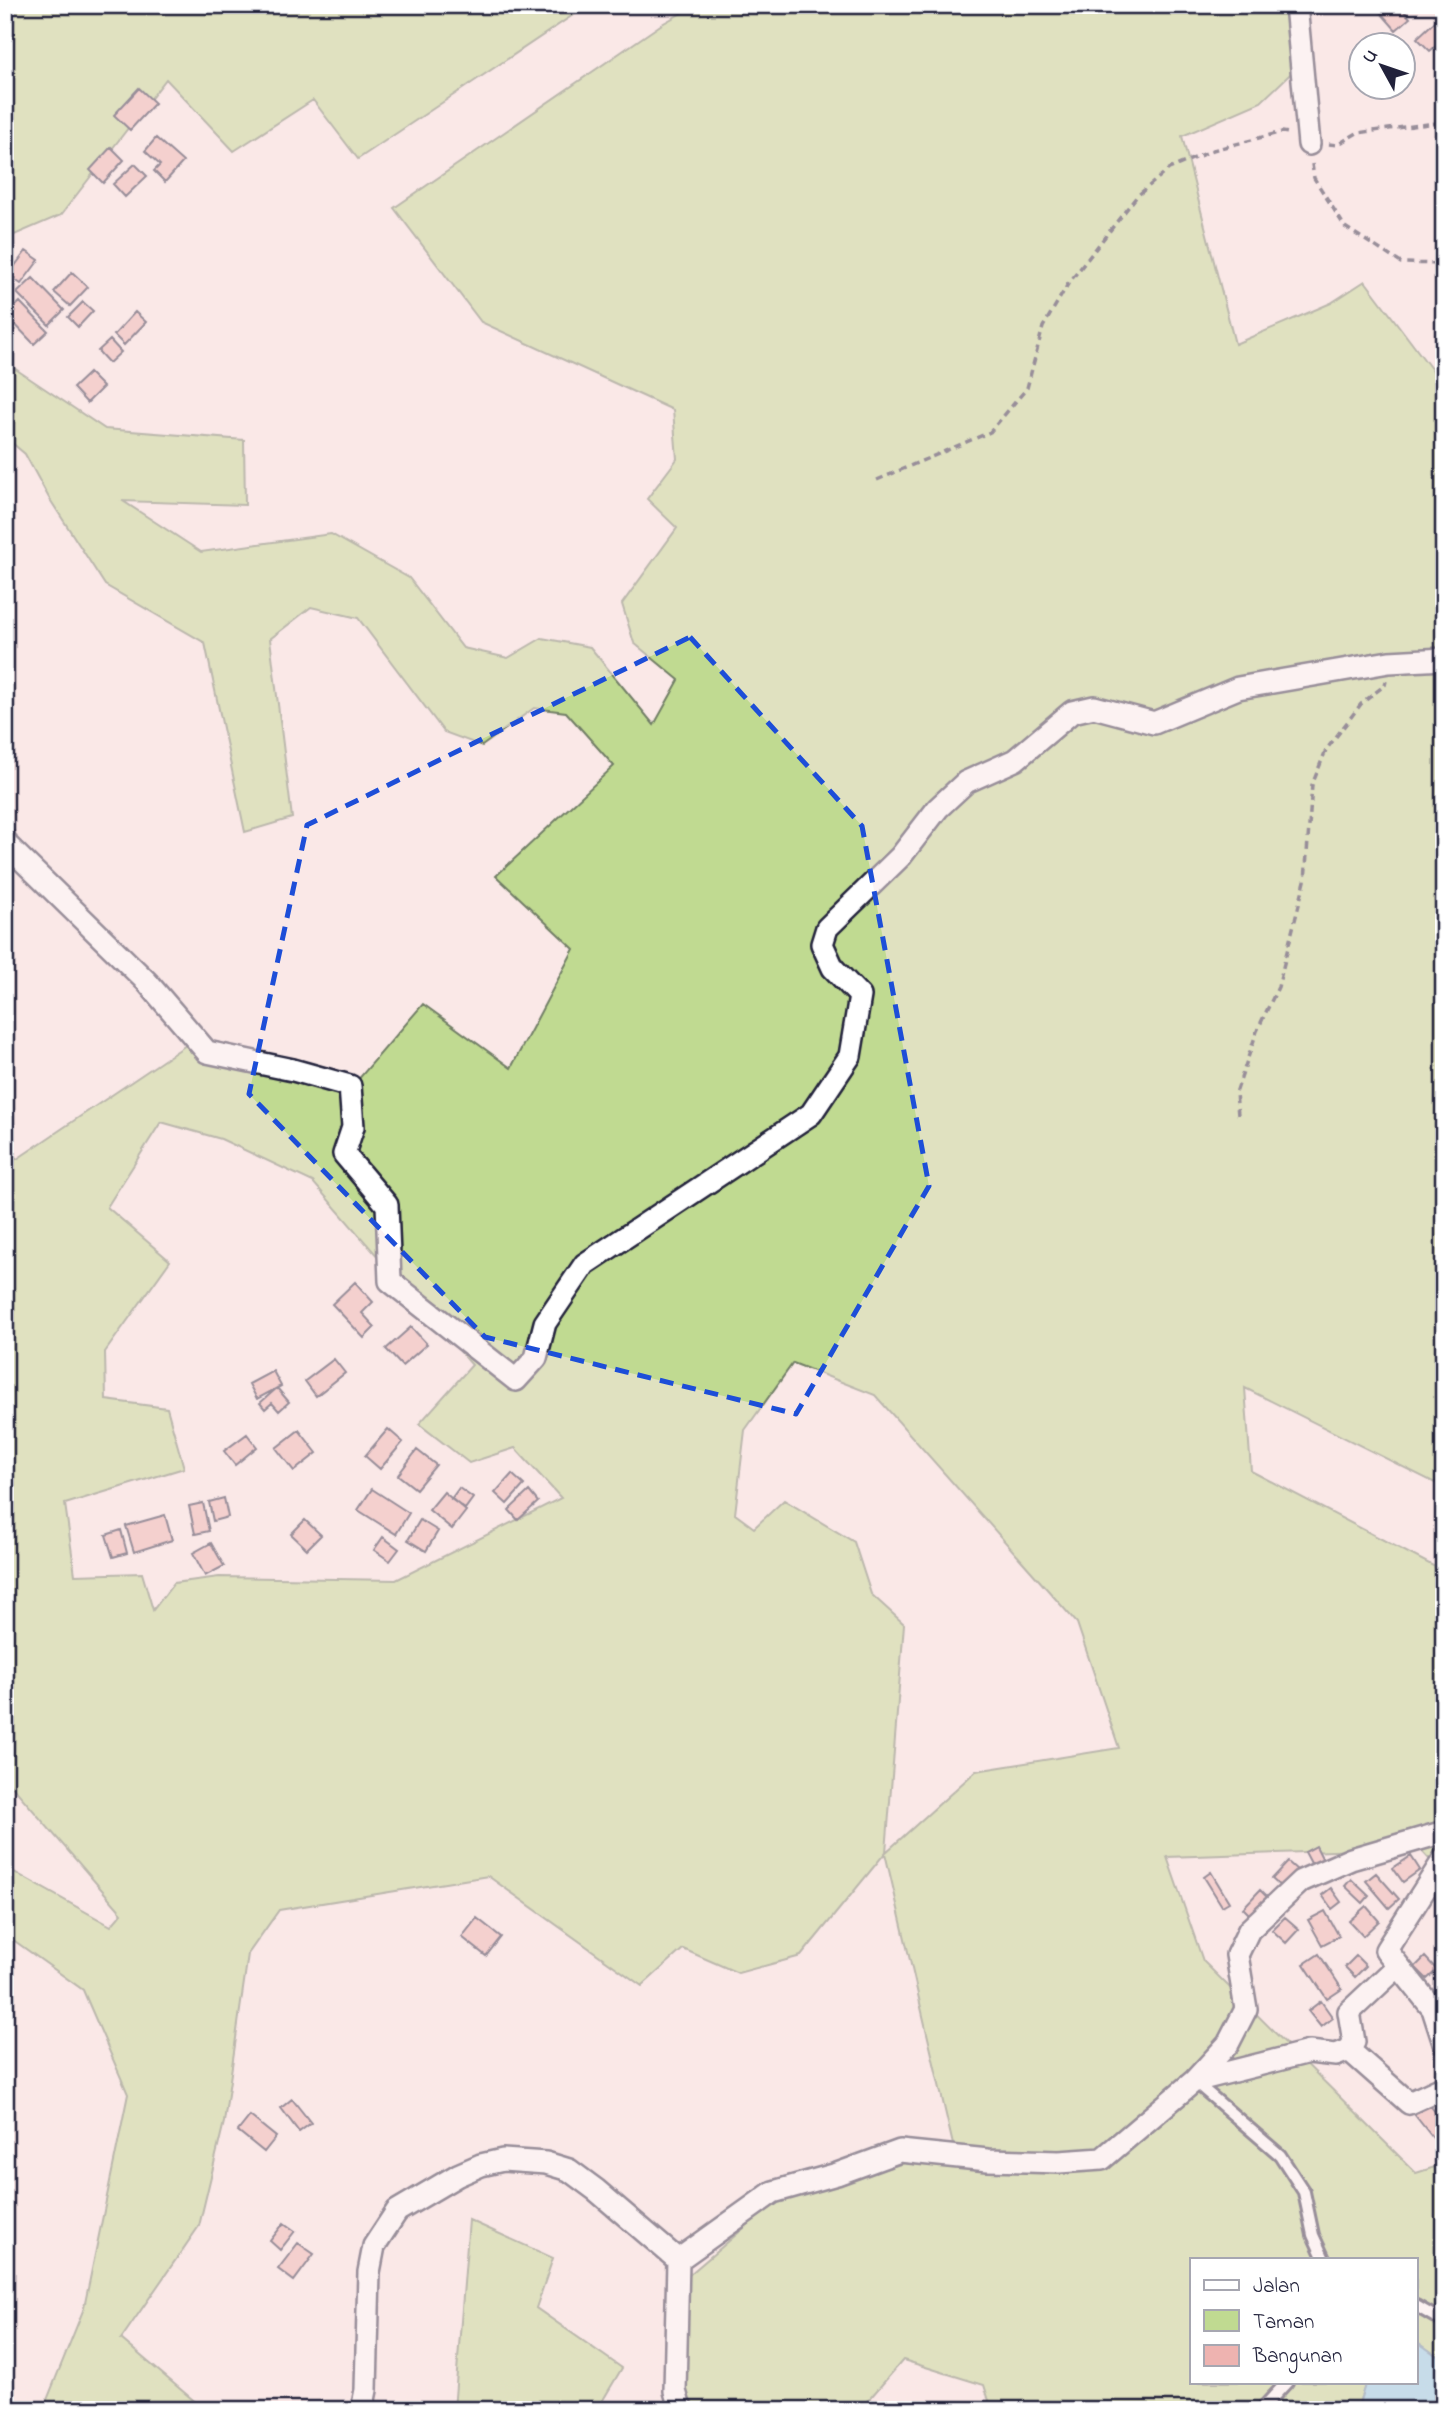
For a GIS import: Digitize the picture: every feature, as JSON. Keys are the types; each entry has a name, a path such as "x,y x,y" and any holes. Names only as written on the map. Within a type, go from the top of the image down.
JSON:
{"street":[{"path":"1296,5 1310,144"},
{"path":"5,840 7,845 147,982 206,1052 293,1070 350,1086 353,1126 344,1154 387,1205 390,1281 516,1380 536,1358 545,1323 585,1264 811,1114 850,1056 860,996 833,968 822,944 827,928 901,856 938,808 966,782 1015,760 1072,712 1094,707 1154,723 1238,688 1389,662 1444,659"},
{"path":"678,2260 773,2192 837,2174 900,2151 988,2160 1059,2162 1102,2159 1194,2081 1228,2044 1246,2009 1237,1955 1249,1930 1301,1881 1351,1859 1444,1832"},
{"path":"1444,1859 1386,1950 1433,2009 1444,2043"},
{"path":"1194,2081 1309,2052 1336,2055 1349,2050 1354,2042 1349,2012 1398,1966"},
{"path":"1349,2050 1409,2103 1444,2088"},
{"path":"362,2410 366,2390 369,2272 374,2246 397,2211 457,2175 481,2165 503,2161 546,2163 569,2170 678,2260"},
{"path":"678,2260 675,2391 682,2410"}],"lane":[{"path":"1194,2081 1280,2155 1304,2192 1313,2235 1324,2258"},
{"path":"1418,2307 1444,2322"},
{"path":"1261,2410 1285,2384"}],"path":[{"path":"1310,144 1338,145 1357,133 1444,122"},
{"path":"877,480 990,432 1027,388 1043,327 1068,284 1137,195 1169,169 1213,149 1282,132 1303,135 1310,144 1314,178 1345,227 1401,263 1443,262"},
{"path":"1238,1115 1236,1093 1257,1031 1278,987 1305,881 1312,785 1326,750 1361,704 1385,685 1389,662"}],"highlighted area":[{"path":"690,637 862,826 929,1186 796,1414 485,1337 249,1094 307,825"}],"green space":[{"path":"5,5 588,5 358,159 313,100 234,151 166,79 61,215 5,239"},
{"path":"696,5 1296,5 1308,57 1261,102 1182,136 1235,344 1331,303 1365,281 1444,386 1444,1465 1435,1483 1245,1388 1251,1471 1437,1568 1444,1568 1444,1875 1419,1848 1167,1857 1203,1961 1416,2173 1444,2164 1444,2361 1418,2342 1418,2258 1190,2258 1190,2384 1365,2384 1357,2410 992,2410 984,2385 903,2360 860,2410 694,2410 682,2397 675,2287 778,2199 954,2149 885,1853 801,1956 738,1973 683,1949 642,1986 488,1876 279,1910 248,1954 224,2122 199,2226 121,2339 205,2410 43,2410 84,2308 128,2094 83,1990 5,1934 5,1867 111,1926 122,1913 5,1778 5,1147 17,1159 192,1041 357,1081 423,1004 511,1068 574,949 496,876 614,766 566,712 534,708 482,746 444,732 358,618 311,607 270,639 292,818 245,832 205,643 105,585 49,498 25,454 5,437 5,362 105,429 244,440 245,505 123,501 201,552 331,534 409,578 463,648 508,658 542,638 590,647 654,725 679,680 634,643 622,604 677,528 647,499 677,459 673,410 481,322 394,208 662,24","holes":["161,1122 221,1139 313,1182 472,1365 419,1424 469,1463 515,1448 561,1498 396,1580 219,1577 174,1583 153,1610 142,1573 75,1575 65,1504 184,1468 167,1408 106,1400 105,1352 170,1261 107,1207","793,1363 875,1395 1077,1623 1119,1748 976,1771 886,1852 904,1624 871,1594 854,1542 784,1500 754,1528 735,1514 745,1430"]},
{"path":"469,2220 553,2258 536,2308 622,2368 597,2410 454,2410"}],"water":[{"path":"1418,2342 1444,2361 1444,2410 1357,2410 1365,2384 1418,2384"}],"building":[{"path":"1374,5 1399,5 1410,18 1396,30"},
{"path":"1444,13 1444,39 1430,51 1418,37"},
{"path":"139,88 155,103 130,130 114,115"},
{"path":"156,138 183,162 165,182 154,171 160,165 145,151"},
{"path":"111,147 124,160 103,183 90,170"},
{"path":"135,164 147,176 125,197 113,184"},
{"path":"26,251 39,260 21,284 8,275"},
{"path":"72,272 88,287 70,306 54,292"},
{"path":"33,278 64,310 49,325 17,293"},
{"path":"20,302 48,331 34,344 6,315"},
{"path":"83,302 93,311 78,327 68,317"},
{"path":"135,312 146,322 124,345 114,335"},
{"path":"110,340 121,352 109,363 98,351"},
{"path":"89,373 103,387 87,403 73,388"},
{"path":"355,1282 373,1302 362,1313 375,1327 364,1338 332,1304"},
{"path":"411,1327 427,1344 402,1366 386,1349"},
{"path":"334,1359 345,1373 316,1396 305,1381"},
{"path":"273,1371 281,1386 257,1399 249,1384"},
{"path":"277,1388 289,1402 279,1411 272,1403 265,1409 260,1403"},
{"path":"388,1429 403,1442 380,1469 365,1456"},
{"path":"299,1430 317,1453 294,1471 276,1448"},
{"path":"247,1434 257,1447 235,1465 224,1451"},
{"path":"417,1450 436,1465 416,1489 398,1475"},
{"path":"512,1474 524,1485 507,1504 495,1493"},
{"path":"459,1488 473,1498 465,1509 451,1499"},
{"path":"372,1489 409,1513 396,1534 358,1510"},
{"path":"529,1491 538,1502 518,1520 509,1510"},
{"path":"444,1492 466,1511 452,1529 429,1510"},
{"path":"224,1498 228,1517 213,1521 209,1502"},
{"path":"203,1503 209,1531 195,1534 189,1506"},
{"path":"165,1515 172,1540 134,1552 126,1526"},
{"path":"305,1520 321,1535 307,1549 291,1534"},
{"path":"420,1520 438,1531 426,1551 408,1540"},
{"path":"121,1530 127,1553 113,1557 106,1535"},
{"path":"383,1537 399,1549 390,1561 374,1550"},
{"path":"211,1543 224,1566 205,1576 193,1553"},
{"path":"1316,1846 1325,1864 1314,1869 1305,1852"},
{"path":"1411,1856 1420,1870 1403,1882 1393,1868"},
{"path":"1288,1862 1297,1870 1281,1887 1272,1879"},
{"path":"1211,1872 1229,1902 1222,1906 1204,1877"},
{"path":"1376,1873 1399,1899 1389,1908 1366,1881"},
{"path":"1351,1879 1369,1896 1363,1903 1345,1886"},
{"path":"1331,1888 1341,1902 1332,1909 1322,1895"},
{"path":"1260,1890 1267,1897 1250,1915 1243,1908"},
{"path":"1366,1906 1379,1921 1363,1936 1349,1921"},
{"path":"1325,1911 1339,1936 1322,1945 1308,1920"},
{"path":"1285,1917 1299,1929 1286,1943 1272,1930"},
{"path":"477,1918 501,1937 486,1956 462,1937"},
{"path":"1319,1954 1342,1989 1327,1999 1304,1964"},
{"path":"1356,1956 1366,1966 1355,1977 1345,1967"},
{"path":"1425,1957 1437,1970 1427,1979 1415,1967"},
{"path":"1321,2001 1333,2018 1321,2027 1308,2011"},
{"path":"292,2099 311,2123 299,2132 281,2108"},
{"path":"1428,2103 1444,2123 1444,2129 1433,2138 1414,2114"},
{"path":"250,2116 276,2137 264,2152 238,2131"},
{"path":"284,2223 295,2231 280,2250 270,2241"},
{"path":"298,2243 314,2254 294,2281 278,2269"}]}
